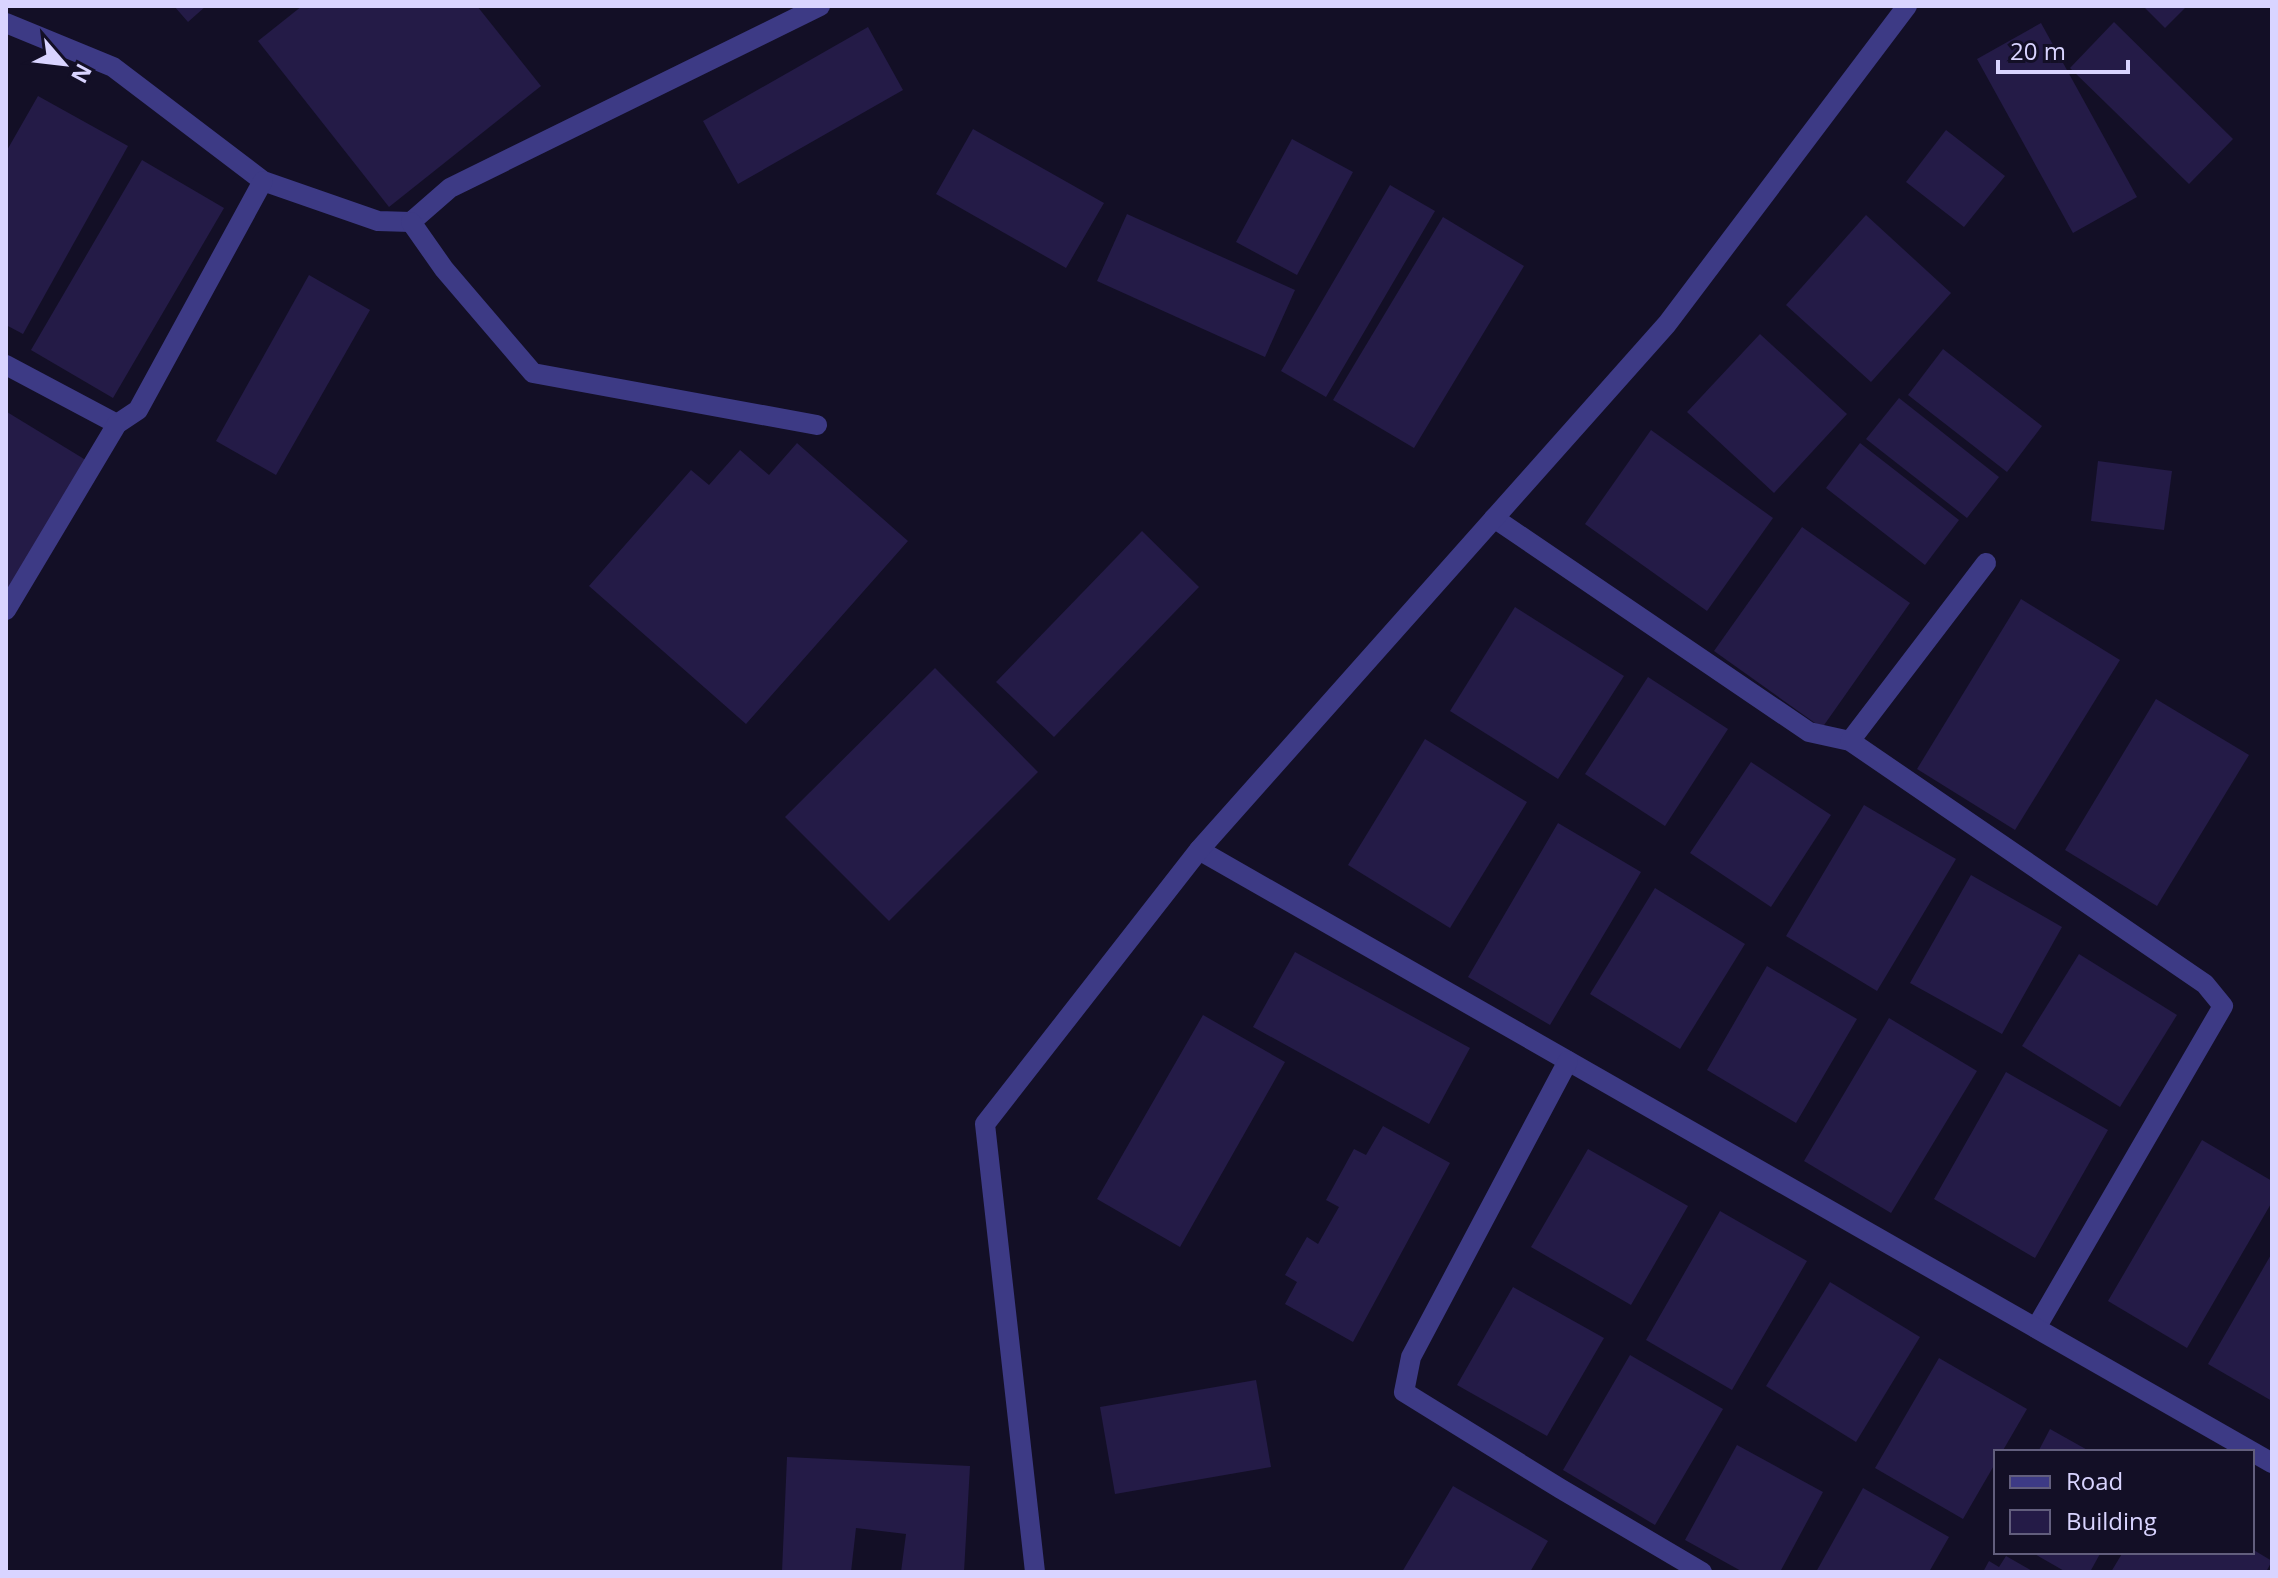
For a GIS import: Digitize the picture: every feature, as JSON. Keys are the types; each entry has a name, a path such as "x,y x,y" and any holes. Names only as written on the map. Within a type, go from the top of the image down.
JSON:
{"street":[{"path":"6,23 113,67 263,181 378,221 411,222 450,188 820,6"},
{"path":"1035,1572 985,1124 1199,850 1667,324 1907,6"},
{"path":"6,610 117,424 138,410 263,181"},
{"path":"411,222 444,269 533,373 817,425"},
{"path":"6,365 117,424"},
{"path":"1494,518 1809,732 1850,741 2205,984 2223,1006 2036,1328"},
{"path":"1850,741 1986,563"},
{"path":"1199,850 2249,1450"},
{"path":"1568,1061 1411,1357 1404,1392 1702,1572"},
{"path":"2254,1453 2272,1463"}],"building":[{"path":"174,6 206,6 188,22"},
{"path":"302,6 477,6 541,86 389,207 258,41"},
{"path":"2143,6 2187,6 2165,28"},
{"path":"2114,22 2233,139 2189,184 2070,68"},
{"path":"2041,23 2137,197 2073,233 1977,59"},
{"path":"868,27 903,90 738,184 703,121"},
{"path":"38,96 128,146 23,334 6,325 6,152"},
{"path":"973,129 1104,203 1066,268 936,194"},
{"path":"1946,130 2005,176 1964,227 1906,182"},
{"path":"1292,139 1353,172 1297,275 1236,242"},
{"path":"142,160 224,208 113,398 31,350"},
{"path":"1390,185 1435,211 1326,397 1281,371"},
{"path":"1127,214 1295,290 1265,357 1097,281"},
{"path":"1866,215 1951,293 1871,382 1786,305"},
{"path":"1443,217 1524,266 1414,448 1333,400"},
{"path":"309,275 370,310 276,475 216,441"},
{"path":"1760,334 1847,414 1774,493 1687,412"},
{"path":"1943,349 2042,426 2007,472 1908,395"},
{"path":"1899,398 1999,477 1967,518 1866,439"},
{"path":"7,412 89,462 6,600 6,415"},
{"path":"1651,430 1773,518 1707,611 1585,524"},
{"path":"797,443 908,541 746,724 589,586 691,470 709,485 740,450 769,475"},
{"path":"1860,443 1959,520 1925,565 1826,488"},
{"path":"2098,461 2172,471 2164,530 2091,521"},
{"path":"1802,527 1910,603 1822,728 1714,651"},
{"path":"1142,531 1199,587 1054,737 996,682"},
{"path":"2021,599 2120,660 2015,830 1917,769"},
{"path":"1515,607 1624,676 1558,779 1450,711"},
{"path":"935,668 1038,772 889,921 785,817"},
{"path":"1648,677 1728,729 1665,826 1585,774"},
{"path":"2156,699 2249,755 2157,906 2065,850"},
{"path":"1425,739 1527,802 1450,928 1348,865"},
{"path":"1751,762 1831,815 1771,907 1690,853"},
{"path":"1864,805 1956,859 1877,991 1786,936"},
{"path":"1558,823 1641,872 1550,1025 1468,977"},
{"path":"1971,875 2062,927 2002,1034 1910,983"},
{"path":"1655,888 1745,944 1680,1049 1590,994"},
{"path":"1295,952 1470,1048 1429,1124 1253,1027"},
{"path":"2079,954 2177,1015 2120,1107 2022,1046"},
{"path":"1767,966 1857,1019 1796,1123 1707,1070"},
{"path":"1203,1015 1285,1062 1180,1247 1097,1199"},
{"path":"1889,1018 1977,1071 1891,1213 1804,1161"},
{"path":"2006,1072 2108,1130 2035,1258 1934,1199"},
{"path":"1383,1126 1450,1163 1353,1342 1285,1304 1297,1282 1285,1275 1307,1237 1318,1244 1339,1207 1326,1200 1354,1149 1366,1155"},
{"path":"2202,1140 2272,1181 2272,1202 2187,1348 2108,1301"},
{"path":"1588,1149 1688,1206 1631,1305 1531,1247"},
{"path":"1720,1211 1807,1261 1732,1390 1646,1340"},
{"path":"2272,1253 2272,1401 2208,1364"},
{"path":"1830,1282 1920,1337 1856,1442 1766,1386"},
{"path":"1513,1287 1604,1338 1547,1436 1457,1385"},
{"path":"1630,1355 1723,1409 1655,1525 1563,1470"},
{"path":"1939,1358 2027,1409 2003,1450 1994,1450 1994,1465 1963,1519 1875,1468"},
{"path":"1256,1380 1271,1467 1115,1494 1100,1407"},
{"path":"2050,1429 2087,1450 2039,1450"},
{"path":"1737,1445 1823,1492 1780,1572 1743,1572 1685,1540"},
{"path":"787,1457 970,1466 964,1572 901,1572 906,1534 856,1528 851,1572 782,1572"},
{"path":"1453,1486 1548,1541 1530,1572 1402,1572"},
{"path":"1863,1488 1949,1537 1929,1572 1816,1572"},
{"path":"2254,1550 2272,1561 2266,1572 2111,1572 2122,1554 2254,1554"},
{"path":"2034,1554 2100,1554 2090,1572 2066,1572"},
{"path":"2006,1556 2034,1572 1983,1572 1989,1561 1999,1567"}]}
